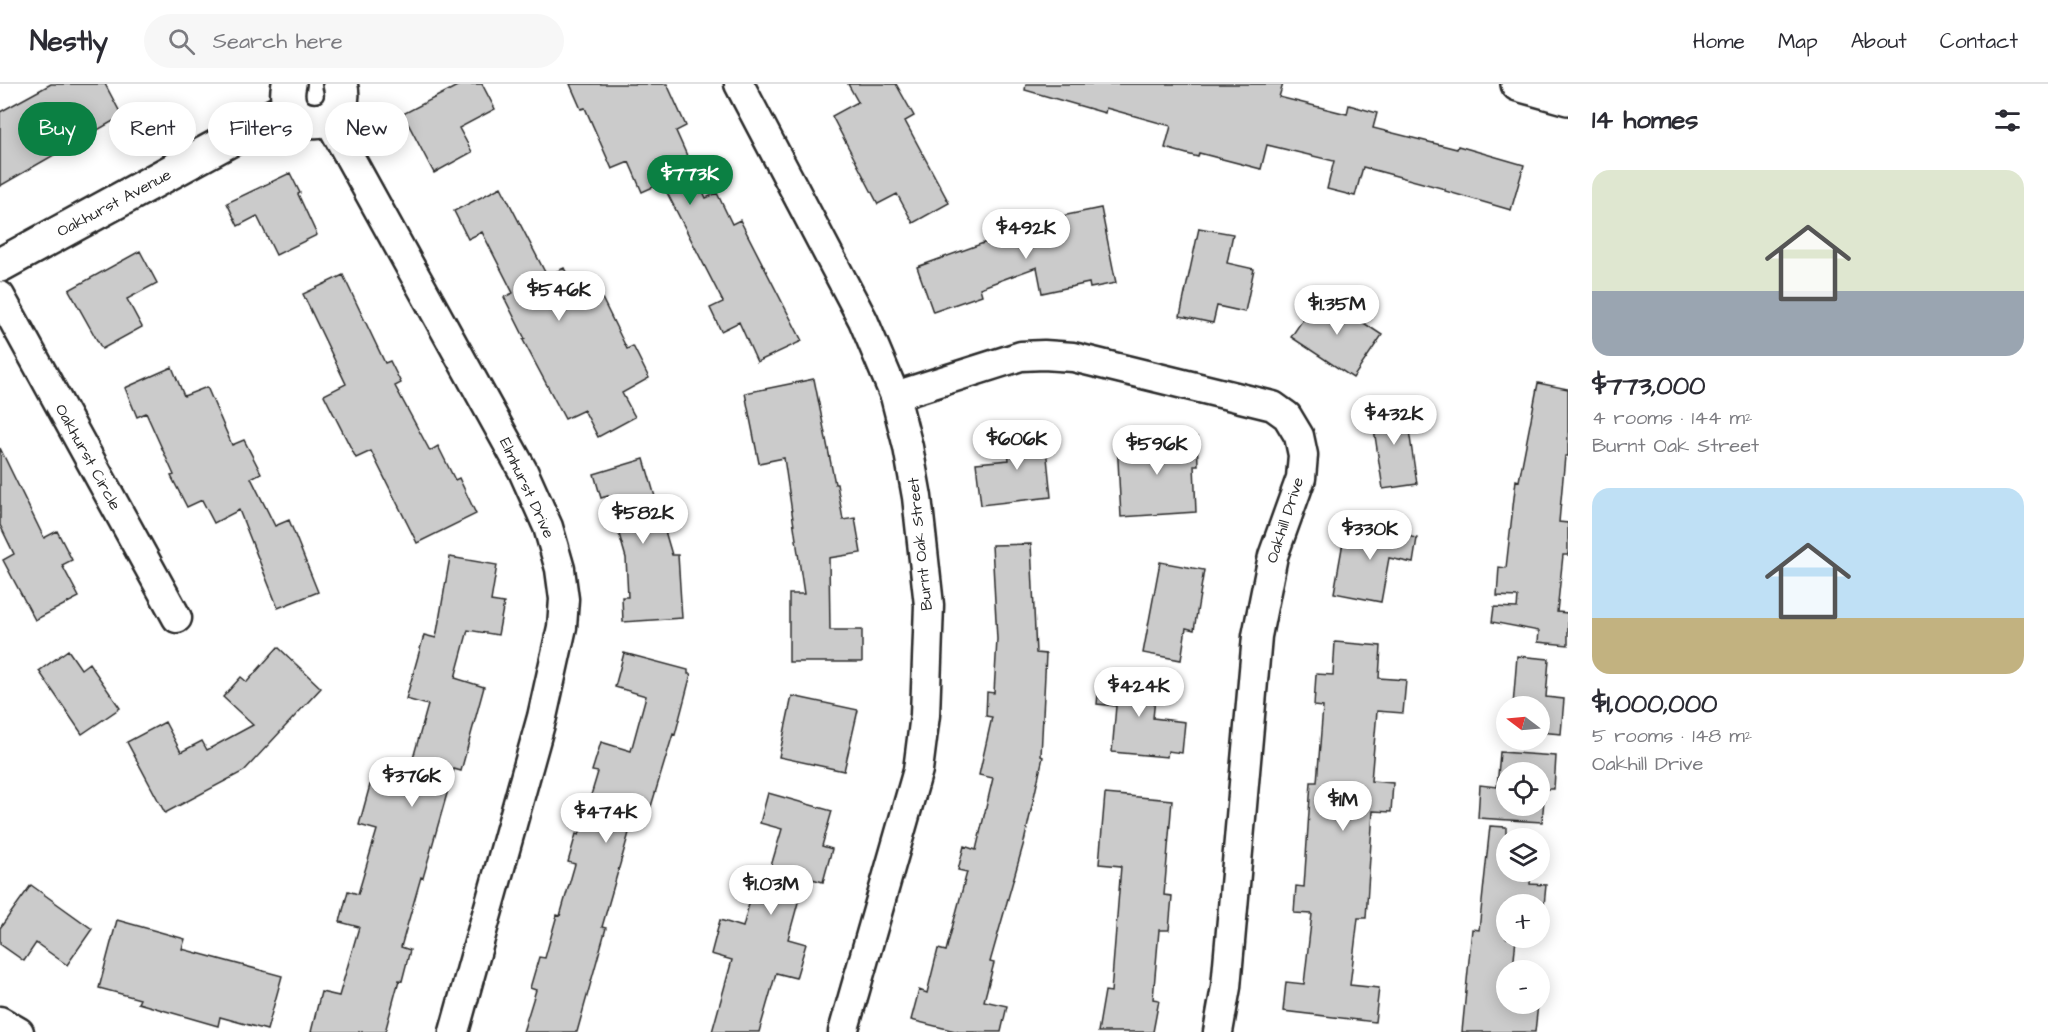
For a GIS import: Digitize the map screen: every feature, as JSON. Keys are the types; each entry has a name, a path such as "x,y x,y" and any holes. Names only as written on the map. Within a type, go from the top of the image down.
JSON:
{"street":[{"path":"340,84 342,102"},
{"name":"Burnt Oak Street","path":"739,84 863,320 895,396 917,497 929,605 925,715 918,770 843,1032"},
{"path":"1518,84 1568,98"},
{"path":"290,96 297,115 317,122 325,119"},
{"name":"Oakhurst Avenue","path":"0,265 290,96"},
{"name":"Elmhurst Drive","path":"349,156 523,471 548,527 560,569 564,599 558,652 539,728 454,1032"},
{"name":"Oakhurst Circle","path":"0,296 177,618"},
{"name":"Oakhill Drive","path":"895,396 1021,356 1073,357 1273,406 1287,416 1299,436 1303,455 1301,478 1273,556 1257,636 1226,987 1218,1032"},
{"path":"0,1021 19,1032"}],"building":[{"path":"51,84 105,84 115,102 109,102 109,123 97,130 97,102 18,102"},
{"path":"461,84 482,84 495,109 459,128 472,152 434,173 409,125 409,111"},
{"path":"570,84 667,84 686,126 676,131 706,198 717,193 732,224 740,220 802,341 757,362 739,322 721,331 710,308 723,302 662,183 642,192 629,162 612,169 585,108 581,109"},
{"path":"848,84 896,84 914,116 905,121 949,203 913,223 897,194 878,204 832,116 858,102"},
{"path":"1026,84 1283,84 1279,97 1347,114 1349,105 1377,113 1373,128 1457,149 1458,146 1524,165 1511,210 1363,167 1355,196 1327,189 1334,161 1267,145 1261,169 1199,153 1198,157 1165,148 1171,126 1106,108 1105,113 1025,90"},
{"path":"18,102 18,156 52,156 0,186 0,112"},
{"path":"290,173 317,235 276,255 257,216 238,226 227,203"},
{"path":"501,187 547,276 564,268 578,295 596,286 627,349 633,346 649,378 622,393 635,417 598,437 584,410 565,419 523,340 525,339 504,297 513,293 482,232 468,239 454,211"},
{"path":"1101,208 1116,283 1090,288 1089,283 1042,293 1037,267 980,288 982,295 933,312 917,267 1028,227 1028,223"},
{"path":"1199,228 1233,234 1227,263 1254,269 1245,312 1217,306 1213,323 1180,316"},
{"path":"140,251 157,283 127,299 142,327 102,349 69,290"},
{"path":"343,275 385,363 390,361 401,383 395,386 430,451 438,446 455,480 459,478 476,514 417,543 371,451 356,458 324,395 346,384 303,294"},
{"path":"1320,294 1382,335 1353,378 1291,337"},
{"path":"172,367 184,396 207,387 232,445 244,440 261,473 251,478 275,526 289,520 318,592 278,608 239,510 214,523 202,500 187,507 171,476 174,475 146,413 137,417 125,388"},
{"path":"814,379 843,520 855,518 861,553 829,558 830,630 862,630 862,662 789,662 789,594 804,594 784,458 759,463 745,393"},
{"path":"1538,383 1568,389 1568,456 1565,456 1559,522 1568,523 1568,555 1563,555 1557,612 1568,613 1568,645 1538,642 1539,631 1492,622 1494,607 1517,608 1518,597 1497,596 1499,567 1506,568 1516,480 1519,481"},
{"path":"1405,404 1417,484 1383,489 1371,409"},
{"path":"1044,428 1051,497 981,505 976,463 1009,460 1006,432"},
{"path":"1197,437 1198,465 1194,465 1196,512 1121,517 1117,441"},
{"path":"0,448 44,538 57,531 72,560 62,565 79,597 35,620 3,560 14,554 0,525"},
{"path":"644,459 672,555 678,555 682,618 623,622 622,597 628,597 626,558 608,496 601,498 594,474"},
{"path":"1346,525 1417,538 1413,563 1389,558 1381,602 1334,593"},
{"path":"1031,544 1036,653 1046,654 1041,756 1043,757 1024,842 990,962 994,963 984,1001 1007,1006 1001,1032 959,1032 911,1020 919,990 927,993 938,949 946,951 967,872 958,870 964,846 976,850 993,778 979,775 992,717 986,716 987,692 994,693 997,639 992,545"},
{"path":"450,557 497,565 491,601 504,603 498,635 468,630 455,678 484,687 461,771 454,769 401,947 410,950 402,981 399,980 385,1032 311,1032 321,992 339,996 359,927 340,922 348,891 358,894 377,830 359,825 370,785 403,794 428,705 406,699 424,635 436,638"},
{"path":"1160,562 1204,570 1194,630 1186,628 1181,660 1143,653"},
{"path":"1335,642 1381,646 1379,678 1406,680 1403,713 1377,711 1371,781 1393,783 1391,812 1373,811 1366,918 1358,918 1350,985 1379,988 1375,1022 1283,1011 1286,982 1304,984 1312,914 1294,913 1296,886 1304,887 1311,782 1317,782 1323,707 1314,706 1316,674 1333,675"},
{"path":"278,647 321,688 244,771 165,813 127,742 165,722 181,752 202,741 207,750 253,725 223,697 241,677 247,682"},
{"path":"68,650 81,669 89,663 120,708 82,734 39,671"},
{"path":"624,653 688,670 688,674 691,674 675,735 673,734 646,823 633,819 602,927 606,928 577,1032 523,1032 536,990 530,988 539,957 545,958 575,864 568,862 576,834 579,835 598,772 592,771 601,742 631,751 646,696 615,687"},
{"path":"1517,656 1549,659 1546,696 1514,696"},
{"path":"1100,674 1157,680 1153,718 1185,722 1182,753 1168,751 1167,757 1112,752 1116,706 1097,704"},
{"path":"792,696 858,710 844,771 779,757"},
{"path":"1550,697 1564,699 1561,734 1550,733"},
{"path":"1500,752 1556,756 1554,789 1550,789 1550,762 1499,762"},
{"path":"1480,785 1496,787 1496,816 1543,816 1542,822 1478,818"},
{"path":"768,793 832,811 822,846 832,849 823,882 805,877 788,939 806,944 796,978 776,973 759,1032 712,1032 732,960 711,954 720,920 743,927 750,900 760,903 782,829 760,823"},
{"path":"1105,794 1172,800 1164,895 1172,896 1169,930 1159,930 1153,999 1159,1000 1153,1032 1098,1032 1105,991 1111,992 1121,866 1099,864"},
{"path":"1490,826 1506,827 1496,828 1496,882 1530,882 1530,884 1546,885 1545,894 1496,894 1496,948 1515,948 1514,960 1496,960 1496,1014 1537,1014 1535,1032 1462,1032 1472,929 1479,930"},
{"path":"31,885 92,929 67,965 36,943 24,961 0,944 0,928"},
{"path":"117,920 185,939 182,949 282,976 267,1030 220,1017 218,1026 138,1003 140,999 99,988"}]}
